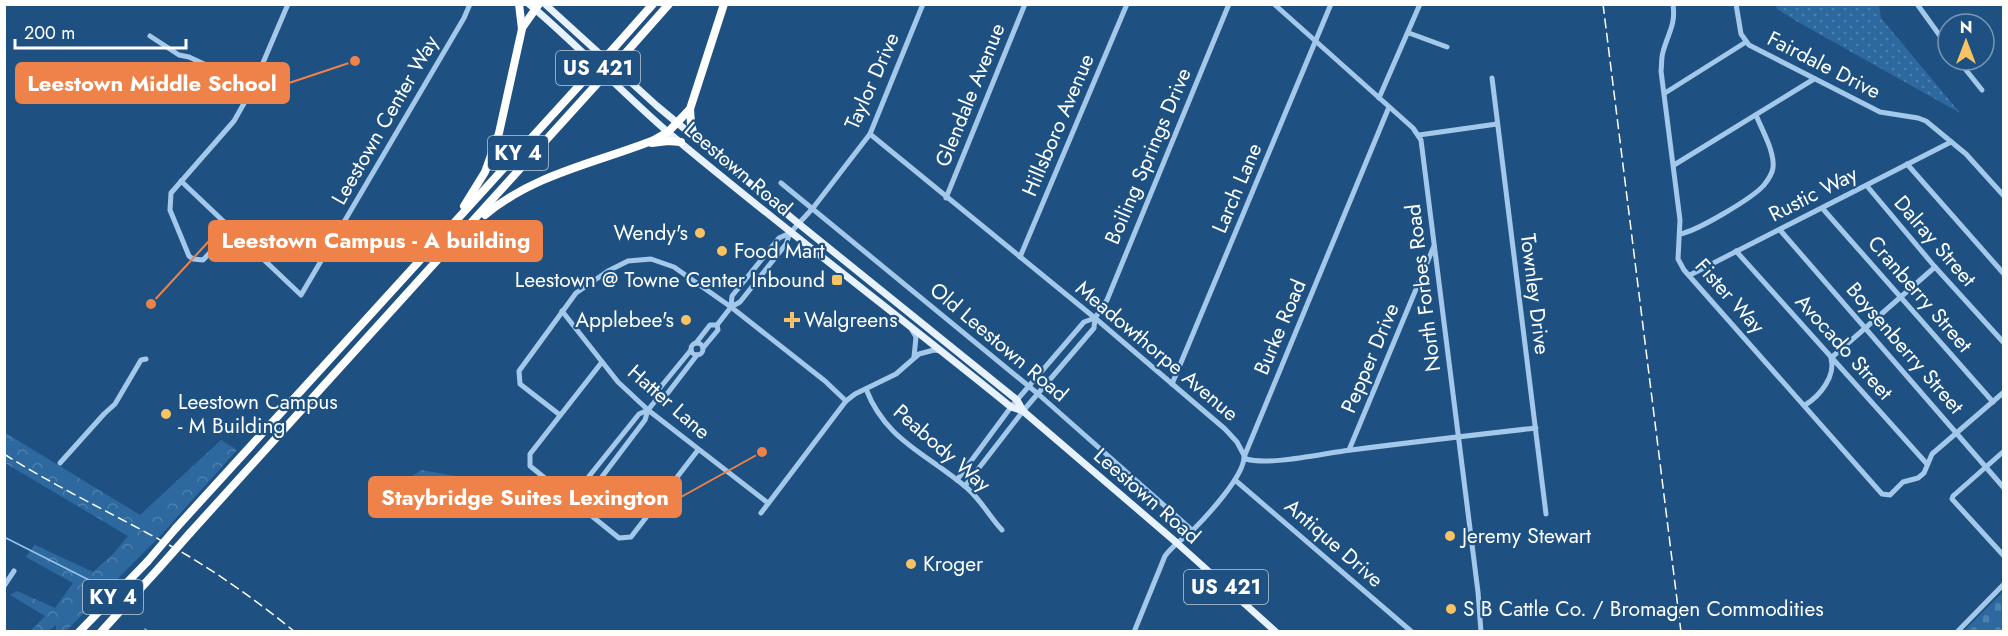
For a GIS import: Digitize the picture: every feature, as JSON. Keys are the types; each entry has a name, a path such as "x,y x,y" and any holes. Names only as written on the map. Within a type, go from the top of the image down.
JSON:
{"highway":[{"path":"519,4 522,28"},
{"name":"KY 4","path":"79,632 147,562 653,4"},
{"name":"KY 4","path":"101,632 669,4"},
{"path":"694,136 690,109 724,4"},
{"path":"450,227 490,161 499,133 522,28 534,6"},
{"path":"471,223 502,201 540,180 645,144 668,132 690,109"},
{"path":"645,144 681,142"}],"main road":[{"name":"Leestown Road","path":"545,4 677,122 1017,400 1023,411 1177,543 1276,632"},
{"name":"Leestown Road","path":"534,6 668,132 790,233 943,351 1011,407 1023,411"}],"street":[{"path":"232,229 203,260 193,259 189,256 170,210 171,192 234,121 256,78 288,4"},
{"name":"Leestown Center Way","path":"181,181 301,295 464,18 470,4"},
{"name":"Taylor Drive","path":"790,233 813,208 870,134 923,4"},
{"name":"Glendale Avenue","path":"946,198 1025,4"},
{"name":"Hillsboro Avenue","path":"1020,257 1127,4"},
{"name":"Boiling Springs Drive","path":"965,486 1037,393 1095,325 1095,318 1107,300 1229,4"},
{"path":"1274,4 1419,135 1497,124"},
{"name":"Larch Lane","path":"1172,384 1331,4"},
{"path":"1379,98 1420,4"},
{"name":"Fister Way","path":"1673,4 1672,30 1662,57 1680,234 1678,259 1680,265 1882,494 1890,495 1903,482 1918,478 1926,470 1927,464"},
{"name":"Fairdale Drive","path":"1736,4 1741,34 1746,42 1757,50 1880,112 1926,121 1972,159 2004,196"},
{"path":"1917,4 1936,30"},
{"path":"1409,33 1447,47"},
{"path":"150,36 179,55 189,57 217,70 256,78"},
{"path":"1665,93 1746,42"},
{"path":"1968,72 1982,90"},
{"name":"Townley Drive","path":"1492,78 1546,514"},
{"path":"1674,165 1814,79"},
{"name":"Burke Road","path":"1134,632 1168,551 1192,530 1241,470 1244,457 1389,107"},
{"path":"1680,234 1692,231 1764,186 1773,169 1773,160 1756,115"},
{"name":"Meadowthorpe Avenue","path":"870,134 1172,384 1233,437 1244,457"},
{"name":"North Forbes Road","path":"1419,135 1477,582 1481,632"},
{"name":"Rustic Way","path":"1690,275 1951,142"},
{"path":"1907,164 2004,274"},
{"name":"Old Leestown Road","path":"781,183 1037,393 1192,530"},
{"name":"Dalray Street","path":"1867,186 1935,267 2004,343"},
{"name":"Cranberry Street","path":"1823,208 1993,402"},
{"name":"Boysenberry Street","path":"1780,230 2004,488"},
{"path":"731,307 732,296 778,238 790,233"},
{"path":"648,410 639,414 568,499 564,504 565,510 572,515 580,508 645,420 648,410 660,395 667,394 697,355 702,352 718,330 717,325 731,307 740,302 786,244 790,233"},
{"name":"Pepper Drive","path":"1349,450 1434,246"},
{"name":"Avocado Street","path":"1736,251 1927,464"},
{"path":"560,415 520,384 519,371 576,293 608,271 628,261 651,259 674,267 731,307 825,381 846,401"},
{"path":"1805,405 1812,401 1823,388 1832,368 1831,358 1935,267"},
{"name":"Hatter Lane","path":"562,311 618,382 648,410 768,503"},
{"name":"Boiling Springs Drive","path":"957,480 1028,386 1084,322 1095,318"},
{"path":"660,395 658,389 691,351 692,345 710,325 717,325"},
{"path":"912,328 916,337 914,357"},
{"path":"696,343 703,348"},
{"path":"691,351 697,355"},
{"path":"761,513 846,401 896,374 914,357 924,352 943,351"},
{"path":"60,463 115,404 141,360 146,359"},
{"path":"602,362 530,454 530,466 619,538 631,537 698,450"},
{"name":"Peabody Way","path":"866,389 878,415 896,436 965,486 985,506 993,521 1002,530"},
{"path":"1927,464 1932,454 2004,392"},
{"path":"1244,457 1257,461 1305,457 1536,428"},
{"path":"2004,451 1953,495 1955,503 2004,556"},
{"name":"Antique Drive","path":"1235,480 1412,632"},
{"path":"4,586 14,571"},
{"path":"1957,632 2004,584"}],"green space":[{"path":"1776,5 1879,5 1881,18 1960,113 1798,22 1777,9"},
{"path":"4,432 140,515 221,440 237,450 162,534 66,631 56,631 56,625 48,631 31,631 45,616 10,595 17,591 55,608 73,583 26,557 35,545 93,572 128,536 5,463"},
{"path":"421,470 467,478 448,502 411,477"},
{"path":"2003,592 2003,631 1964,631"}],"waterway":[{"path":"4,537 93,582"},
{"path":"145,629 149,632"}],"railway":[{"path":"1603,4 1681,632"},
{"path":"4,454 190,557 243,592 295,632"}],"place":[{"name":"Leestown Middle School","path":"355,61"},
{"name":"Wendy's","path":"700,233"},
{"name":"Food Mart","path":"722,251"},
{"name":"Leestown @ Towne Center Inbound","path":"837,280"},
{"name":"Leestown Campus - A building","path":"151,304"},
{"name":"Applebee's","path":"686,320"},
{"name":"Walgreens","path":"792,320"},
{"name":"Leestown Campus - M Building","path":"166,414"},
{"name":"Staybridge Suites Lexington","path":"762,452"},
{"name":"Jeremy Stewart","path":"1450,536"},
{"name":"Kroger","path":"911,564"},
{"name":"S B Cattle Co. / Bromagen Commodities","path":"1451,609"}]}
